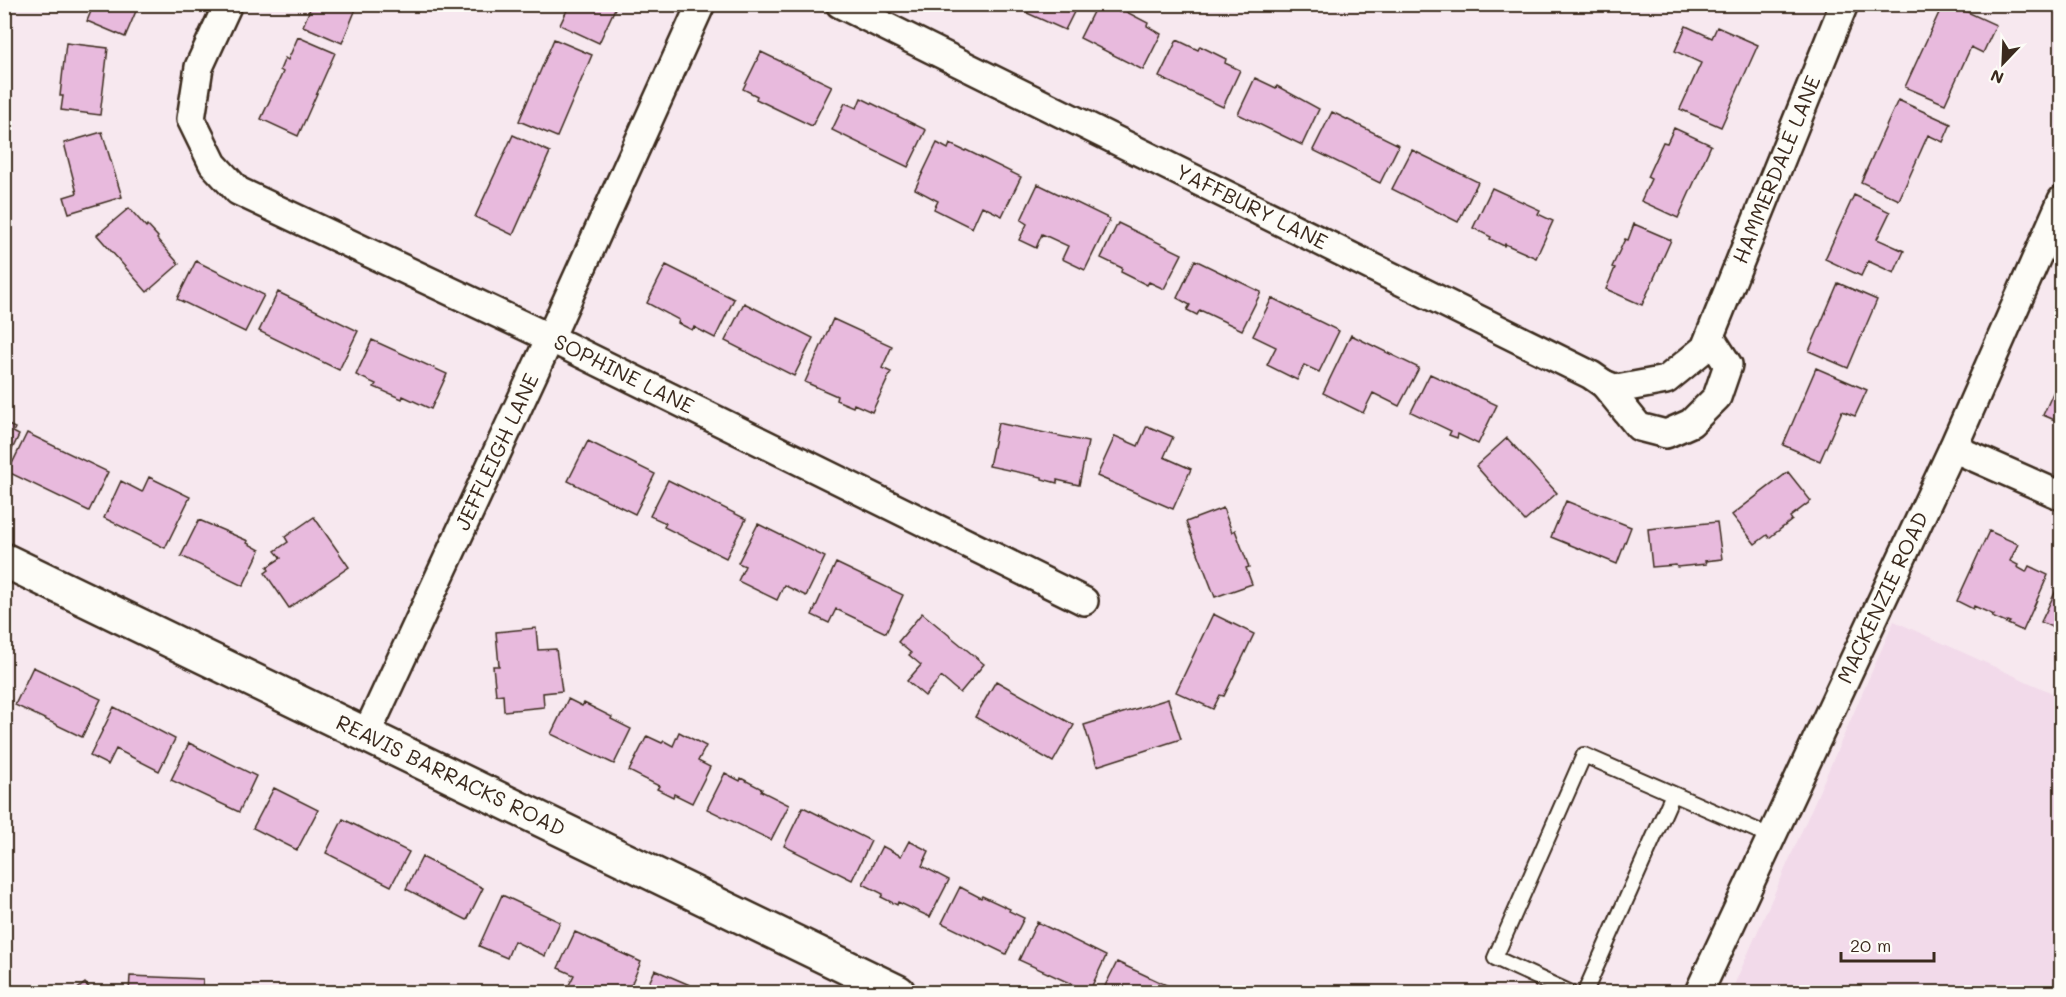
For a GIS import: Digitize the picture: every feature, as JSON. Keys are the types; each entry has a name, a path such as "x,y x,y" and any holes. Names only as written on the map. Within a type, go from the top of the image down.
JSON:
{"main road":[{"name":"REAVIS BARRACKS ROAD","path":"4,560 898,993"}],"street":[{"name":"SOPHINE LANE","path":"228,4 199,68 191,119 213,164 238,191 550,338 1084,601"},
{"name":"JEFFLEIGH LANE","path":"366,735 550,338 701,4"},
{"name":"YAFFBURY LANE","path":"840,4 1591,375 1604,384 1617,388 1666,380"},
{"name":"HAMMERDALE LANE","path":"1666,380 1706,348 1833,8"},
{"name":"MACKENZIE ROAD","path":"1699,993 1953,448 2061,200"},
{"path":"1604,384 1640,427 1666,434 1691,423 1718,397 1728,365 1710,337"},
{"path":"1953,448 2061,496"}],"lane":[{"path":"1569,993 1495,958 1584,755 1772,837"},
{"path":"1585,993 1673,794"}],"shaded area":[{"path":"1894,621 2061,697 2061,992 1731,992"}],"building":[{"path":"94,4 139,4 125,37 87,21"},
{"path":"312,4 358,4 342,43 303,26"},
{"path":"570,4 617,4 599,43 560,25"},
{"path":"1012,4 1078,4 1065,30"},
{"path":"1097,4 1103,4 1119,12 1121,9 1148,23 1147,26 1161,34 1143,70 1080,38"},
{"path":"1943,4 1950,4 1996,25 1983,53 1971,47 1945,104 1905,87"},
{"path":"1686,26 1712,38 1717,27 1758,45 1721,127 1680,109 1701,63 1675,51"},
{"path":"298,37 335,53 298,136 261,119 283,72 280,70 285,58 288,60"},
{"path":"554,39 592,55 557,137 519,121"},
{"path":"1177,40 1198,50 1200,46 1226,59 1225,63 1240,70 1223,107 1159,77"},
{"path":"66,43 108,48 100,115 61,110 63,96 60,96"},
{"path":"761,52 832,86 812,126 756,99 757,96 743,89"},
{"path":"1255,78 1276,88 1277,86 1319,109 1302,145 1238,114"},
{"path":"861,98 926,130 908,167 832,130 845,103 857,108"},
{"path":"1898,100 1951,124 1943,142 1928,135 1899,200 1861,182"},
{"path":"1332,112 1399,145 1380,183 1313,150"},
{"path":"1674,128 1711,145 1678,218 1641,201 1651,179 1647,177 1663,142 1667,143"},
{"path":"102,132 122,197 69,213 64,197 77,193 64,143"},
{"path":"513,135 550,152 513,235 475,217"},
{"path":"937,143 948,149 950,144 966,150 1021,177 1002,216 982,206 972,228 934,209 938,201 915,189"},
{"path":"1412,150 1478,182 1458,222 1392,189"},
{"path":"1038,184 1110,219 1085,270 1062,259 1068,246 1042,234 1036,248 1019,240 1027,224 1021,220"},
{"path":"1492,188 1540,210 1538,214 1553,221 1536,258 1505,244 1504,246 1473,228"},
{"path":"1854,195 1890,212 1877,239 1904,251 1894,273 1868,261 1861,276 1825,259"},
{"path":"129,208 158,237 157,239 179,264 147,292 97,235"},
{"path":"1118,223 1182,254 1164,289 1149,282 1147,285 1121,272 1122,268 1101,258"},
{"path":"1634,224 1671,240 1642,305 1606,289 1615,268 1612,267 1625,239 1628,240"},
{"path":"1195,260 1261,292 1242,330 1200,310 1197,315 1187,310 1190,305 1177,298"},
{"path":"196,261 264,295 245,332 177,299"},
{"path":"666,265 734,299 715,338 694,327 692,330 678,323 679,320 647,303"},
{"path":"1838,283 1877,300 1848,368 1809,351"},
{"path":"278,292 358,331 339,370 259,331"},
{"path":"1272,298 1339,331 1319,372 1304,365 1297,380 1267,365 1276,347 1253,336"},
{"path":"744,303 813,338 794,376 725,341"},
{"path":"833,319 892,346 882,368 891,372 872,412 854,404 853,407 836,400 837,396 805,382"},
{"path":"1351,335 1419,368 1399,406 1373,393 1363,413 1323,393"},
{"path":"372,340 447,374 431,409 403,396 402,399 374,387 376,384 356,375"},
{"path":"1816,368 1867,390 1855,416 1842,411 1820,461 1783,445"},
{"path":"1430,374 1497,405 1478,444 1458,434 1457,438 1449,435 1451,431 1411,412"},
{"path":"2058,382 2062,384 2062,423 2043,415"},
{"path":"4,423 15,428 13,432 19,435 4,466"},
{"path":"998,423 1088,442 1079,485 1057,480 1057,483 1042,479 1042,477 989,466"},
{"path":"1147,426 1173,437 1164,457 1191,469 1173,509 1097,476 1115,436 1138,446"},
{"path":"27,433 108,472 89,511 8,472"},
{"path":"1507,438 1557,493 1525,521 1476,466"},
{"path":"588,441 655,474 635,514 568,481"},
{"path":"1788,472 1811,501 1790,517 1792,520 1769,538 1767,535 1755,544 1732,515"},
{"path":"149,477 190,497 165,548 104,518 121,481 142,492"},
{"path":"668,480 746,519 726,558 664,527 666,523 650,516"},
{"path":"1566,501 1631,527 1617,564 1551,537"},
{"path":"1223,508 1232,532 1235,530 1249,567 1246,568 1252,584 1215,597 1186,522"},
{"path":"314,517 349,567 289,608 265,573 269,570 267,567 281,558 275,551 288,542 285,537"},
{"path":"199,520 248,541 247,543 260,550 243,586 181,556"},
{"path":"1717,522 1722,559 1705,561 1706,564 1652,567 1648,529"},
{"path":"758,524 825,557 806,596 784,585 777,600 738,581 745,566 738,563"},
{"path":"1989,531 2018,544 2010,561 2018,565 2017,567 2026,572 2029,566 2048,575 2023,631 2008,624 2010,622 2006,623 1974,606 1973,609 1957,601"},
{"path":"836,563 903,595 886,633 836,609 829,623 812,615"},
{"path":"2062,578 2062,632 2041,622"},
{"path":"922,613 984,664 960,693 941,677 925,696 907,681 921,665 898,642"},
{"path":"1213,614 1254,634 1224,696 1220,695 1213,709 1176,692"},
{"path":"536,628 538,650 556,649 562,691 543,693 544,707 504,711 503,694 496,695 493,666 499,666 496,632"},
{"path":"33,667 101,699 82,737 15,705"},
{"path":"996,681 1074,725 1053,762 975,717"},
{"path":"568,699 582,706 584,703 631,729 614,764 551,734"},
{"path":"1168,699 1181,739 1097,766 1084,725"},
{"path":"114,707 175,739 159,771 116,749 108,765 90,756"},
{"path":"679,732 706,746 698,761 710,767 692,803 657,789 659,786 629,771 647,736 673,746"},
{"path":"189,743 256,776 239,812 171,780"},
{"path":"725,773 740,781 741,778 789,805 771,840 707,809"},
{"path":"274,788 318,810 297,850 253,828"},
{"path":"803,807 871,841 852,880 784,846"},
{"path":"343,819 409,852 391,886 326,853"},
{"path":"909,841 929,851 922,866 949,880 930,917 898,902 897,905 881,897 883,894 863,884 882,846 901,856"},
{"path":"422,857 483,888 467,920 406,889"},
{"path":"960,887 1010,909 1009,911 1024,918 1006,954 942,923"},
{"path":"502,895 560,922 545,956 514,941 507,958 479,946"},
{"path":"1037,922 1106,956 1089,992 1019,960"},
{"path":"575,932 641,962 628,992 614,992 599,986 596,992 576,992 567,989 574,975 558,968"},
{"path":"1117,962 1181,992 1102,992"},
{"path":"655,970 706,992 645,992"},
{"path":"130,976 203,979 202,992 129,992"},
{"path":"85,983 93,992 74,992"}]}
